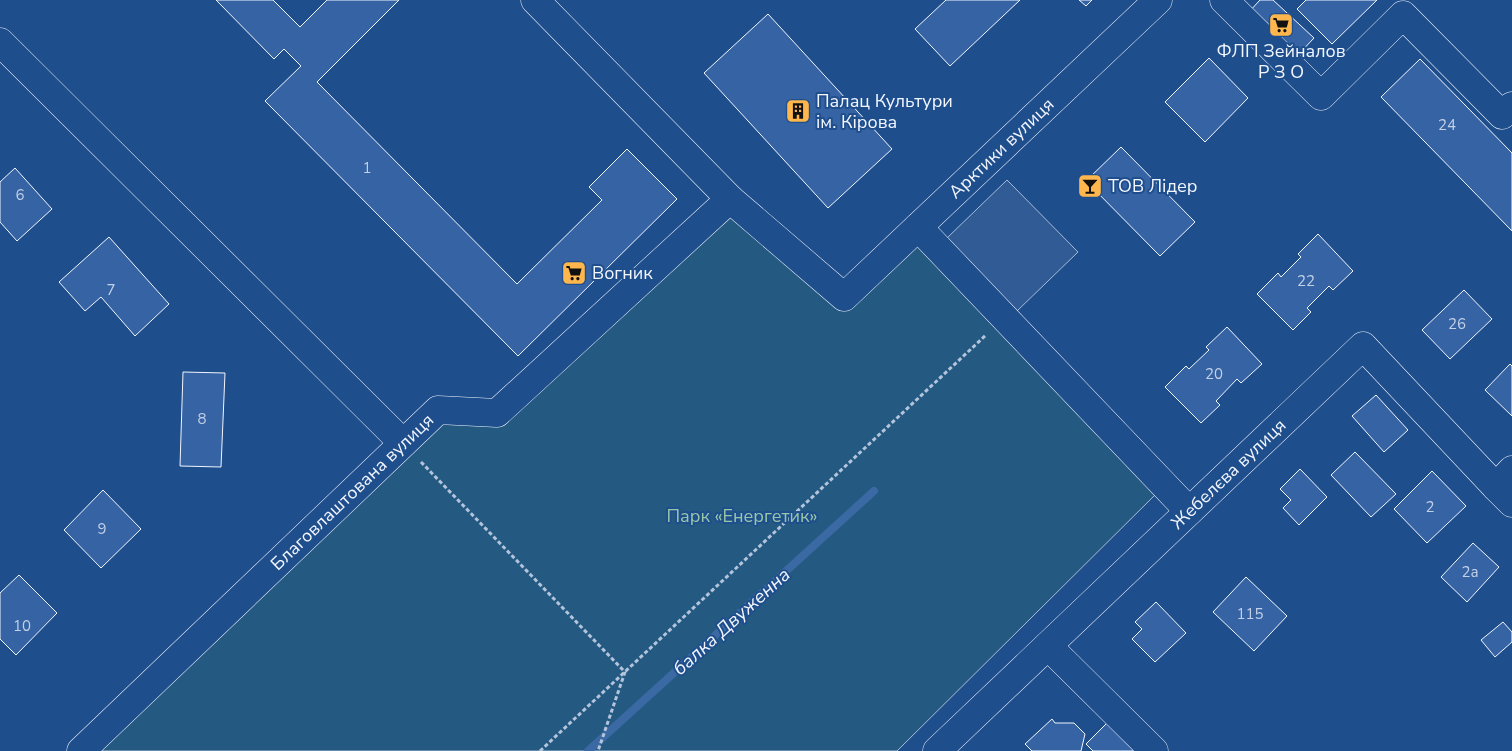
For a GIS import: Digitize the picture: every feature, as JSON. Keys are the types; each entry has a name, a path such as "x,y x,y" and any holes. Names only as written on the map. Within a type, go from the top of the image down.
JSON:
{"street":[{"path":"535,0 730,200"},
{"name":"Арктики вулиця","path":"730,200 844,297 1158,0"},
{"path":"1224,0 1321,96 1403,15 1502,115 1512,106"},
{"path":"0,42 403,444"},
{"name":"Благовлаштована вулиця","path":"81,751 438,410 497,413 730,200"},
{"path":"918,227 1189,511"},
{"name":"Жебелєва вулиця","path":"937,751 1363,346 1507,487"},
{"path":"1048,646 1154,751"}],"path":[{"path":"540,751 1005,318"},
{"path":"403,444 625,672"},
{"path":"598,751 625,672"}],"green space":[{"name":"Парк «Енергетик»","path":"730,209 845,306 913,242 1161,489 897,751 97,751 441,420 498,421"}],"shaded area":[{"path":"1007,180 1078,252 1017,311 947,238"}],"building":[{"path":"216,0 273,0 300,27 327,0 399,0 317,82 517,284 602,200 589,187 627,149 677,199 518,356 265,101 301,66 284,49 274,59"},
{"path":"946,0 1020,0 950,66 915,29"},
{"path":"1079,0 1092,0 1086,6"},
{"name":"ФЛП Зейналов Р З О","path":"1260,0 1273,0 1314,38 1296,57 1248,13"},
{"path":"1306,0 1377,0 1332,44 1297,9"},
{"name":"Палац Культури ім. Кірова","path":"768,14 892,149 828,208 704,73"},
{"path":"1209,58 1248,98 1205,142 1165,102"},
{"path":"1420,59 1512,153 1512,231 1381,97"},
{"path":"1121,147 1195,222 1160,256 1086,181"},
{"path":"15,168 52,209 17,241 0,222 0,182"},
{"path":"1318,234 1353,271 1333,290 1329,286 1307,308 1311,312 1293,330 1257,294 1278,273 1281,277 1301,257 1298,254"},
{"path":"109,237 169,304 135,336 101,297 85,311 59,282"},
{"path":"1464,290 1492,319 1450,359 1422,330"},
{"path":"1227,327 1262,364 1241,383 1237,379 1216,401 1220,405 1201,423 1165,387 1186,366 1189,369 1209,350 1206,347"},
{"path":"1510,364 1512,366 1512,416 1485,390"},
{"path":"183,372 225,373 221,467 180,466"},
{"path":"1376,395 1408,430 1384,452 1352,416"},
{"path":"1355,452 1396,494 1371,517 1331,475"},
{"path":"1300,469 1327,497 1299,525 1283,508 1291,500 1280,489"},
{"path":"1432,471 1466,506 1427,543 1394,509"},
{"path":"103,490 141,529 101,568 64,530"},
{"path":"1473,543 1499,567 1467,602 1441,577"},
{"path":"19,575 57,613 16,655 0,639 0,593"},
{"path":"1246,577 1287,616 1254,651 1213,612"},
{"path":"1156,602 1186,633 1155,662 1132,639 1142,629 1135,622"},
{"path":"1503,622 1512,632 1512,642 1495,657 1481,640"},
{"path":"1112,718 1145,751 1093,751 1086,744"},
{"path":"1052,719 1055,723 1074,723 1085,734 1081,751 1032,751 1025,744"}],"waterway":[{"name":"балка Двуженна","path":"588,751 874,491"}],"place":[{"name":"ФЛП Зейналов Р З О","path":"1281,25"},
{"name":"Палац Культури ім. Кірова","path":"798,111"},
{"name":"ТОВ Лідер","path":"1090,186"},
{"name":"Вогник","path":"574,273"}]}
